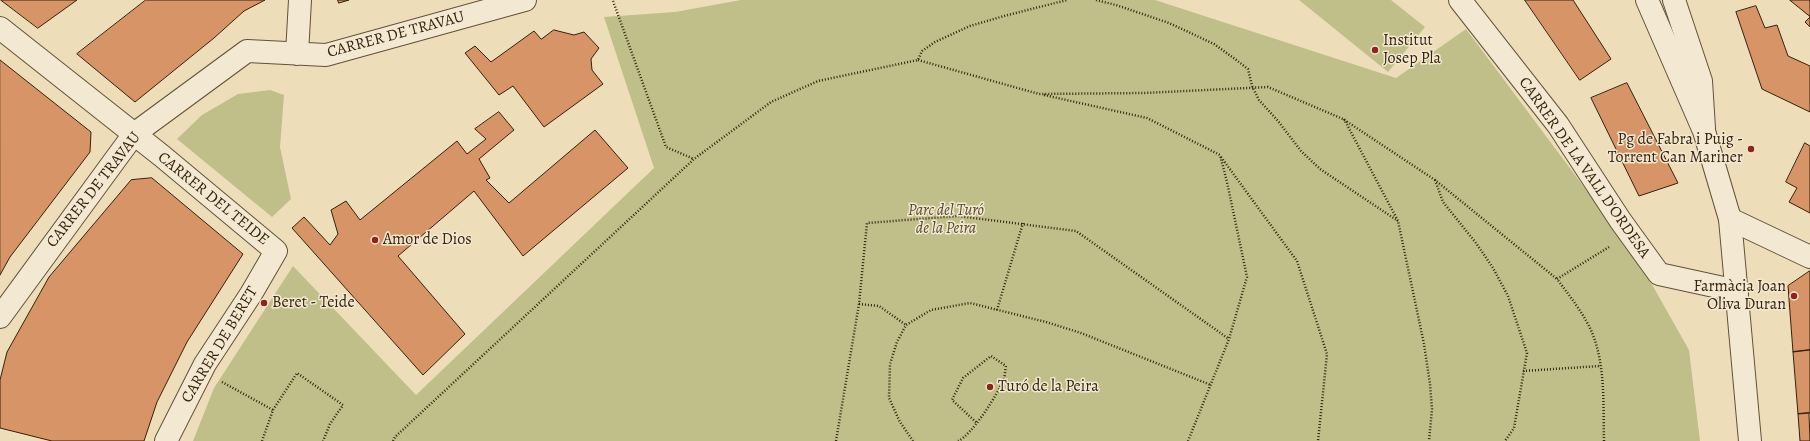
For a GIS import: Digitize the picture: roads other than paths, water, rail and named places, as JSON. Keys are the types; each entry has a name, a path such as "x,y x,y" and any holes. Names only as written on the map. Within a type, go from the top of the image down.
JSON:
{"street":[{"path":"297,54 300,0"},
{"name":"CARRER DE TRAVAU","path":"0,317 134,134 247,52 326,55 525,0"},
{"name":"CARRER DE LA VALL D'ORDESA","path":"1460,0 1558,125 1620,220 1659,274 1737,291"},
{"path":"1647,0 1704,131 1730,219 1750,441"},
{"path":"1674,0 1700,82 1704,131"},
{"name":"CARRER DEL TEIDE","path":"0,28 134,134 276,251"},
{"path":"1730,219 1810,257"},
{"name":"CARRER DE BERET","path":"166,441 205,364 251,294 276,251"}],"place":[{"name":"Institut Josep Pla","path":"1375,50"},
{"name":"Pg de Fabra i Puig - Torrent Can Mariner","path":"1751,149"},
{"name":"Amor de Dios","path":"375,240"},
{"name":"Farmàcia Joan Oliva Duran","path":"1794,296"},
{"name":"Beret - Teide","path":"264,303"},
{"name":"Turó de la Peira","path":"990,387"}],"park label":[{"name":"Parc del Turó de la Peira","path":"946,220"}]}
